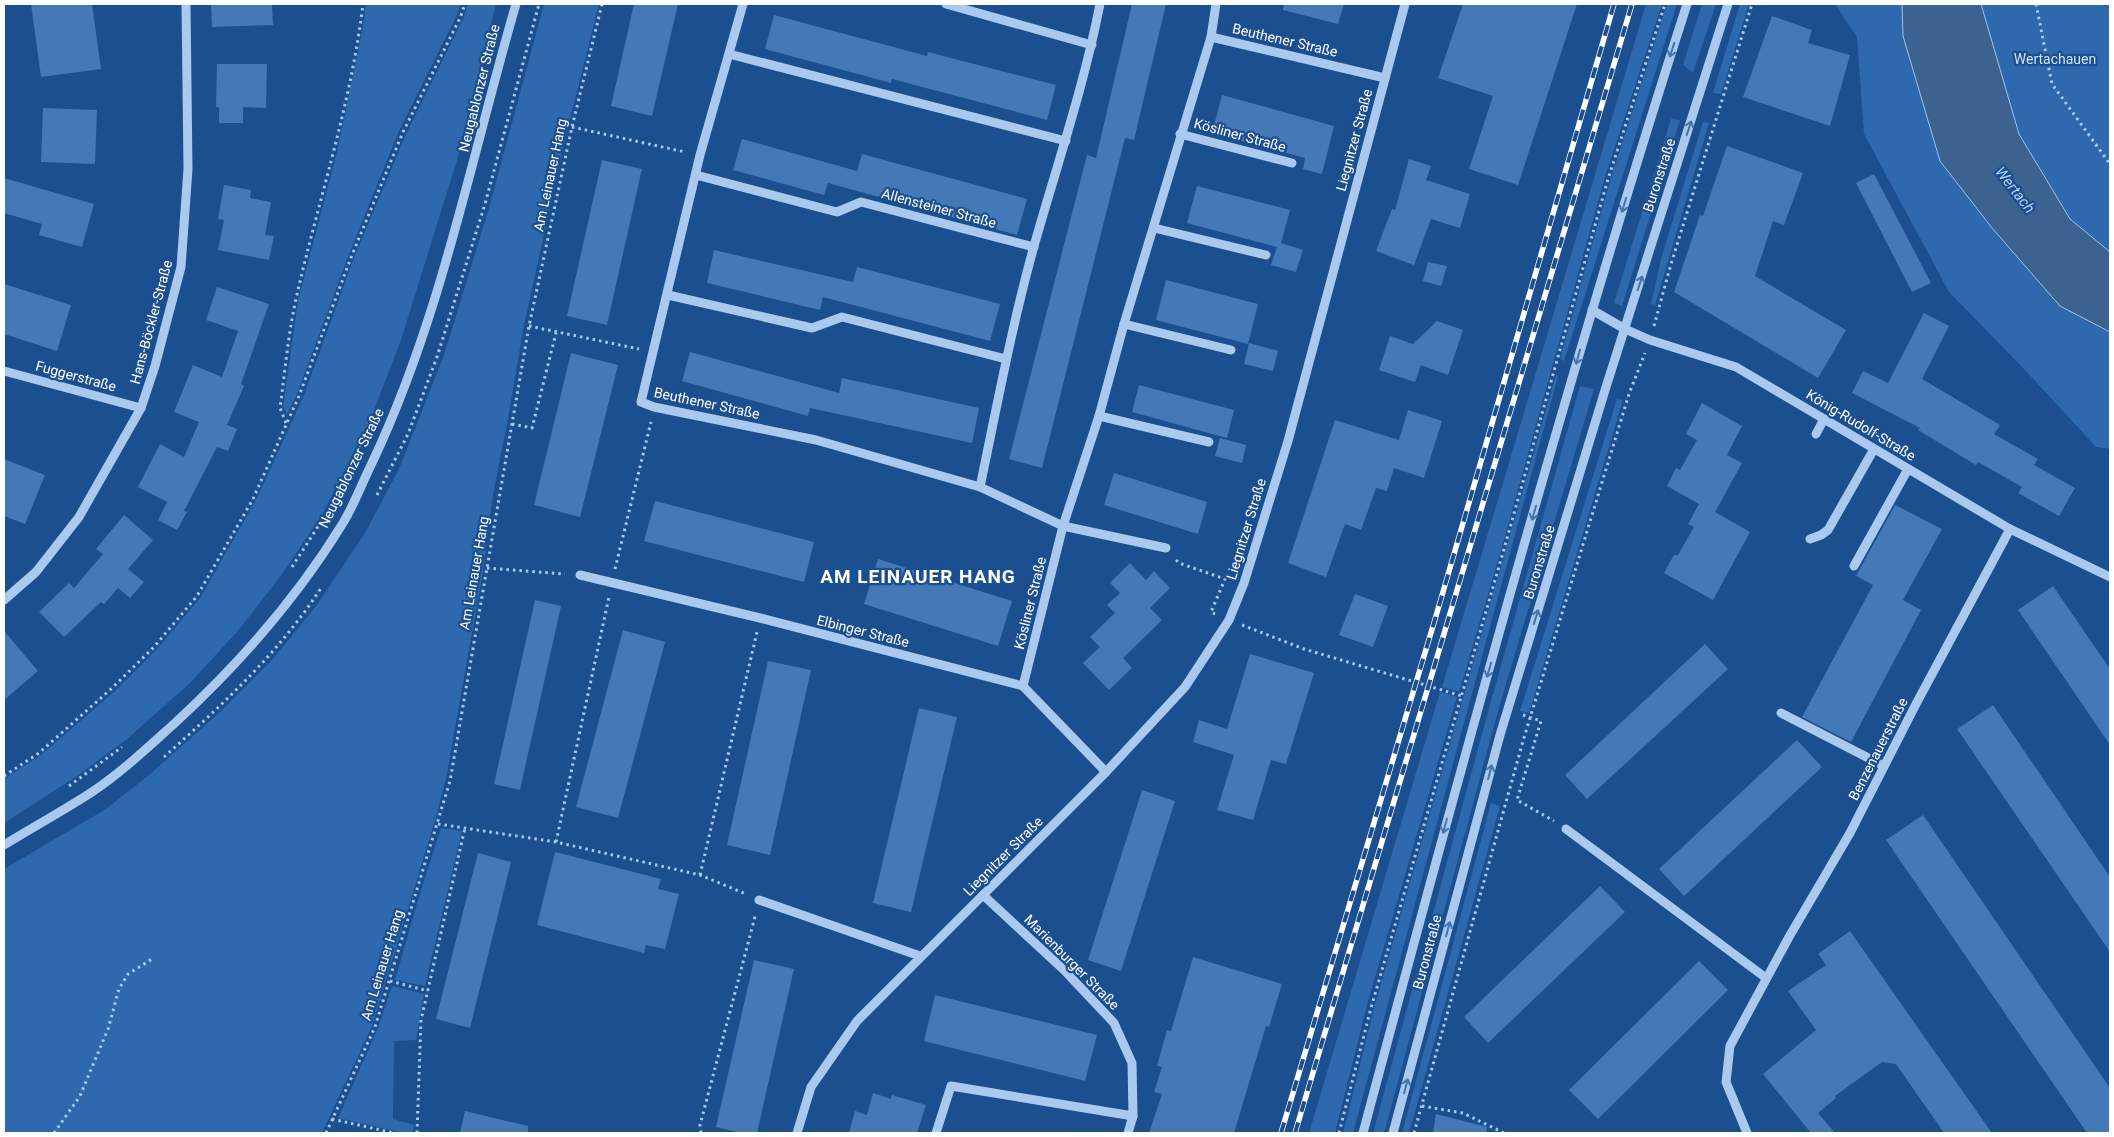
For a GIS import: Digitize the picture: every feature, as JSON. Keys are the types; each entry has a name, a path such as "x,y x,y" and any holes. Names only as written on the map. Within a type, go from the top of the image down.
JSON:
{"street":[{"name":"Hans-Böckler-Straße","path":"4,600 36,572 79,517 140,408 155,366 181,267 188,169 186,4"},
{"name":"Neugablonzer Straße","path":"4,845 93,792 140,755 205,695 260,637 300,587 344,522 388,428 418,349 473,168 516,4"},
{"name":"Beuthener Straße","path":"743,4 700,155 641,402 654,407 816,440 980,487"},
{"path":"946,4 1092,45"},
{"path":"1100,4 1092,45 1066,141 1034,247 1006,359 980,487 1063,526 1166,548"},
{"name":"Beuthener Straße","path":"1216,4 1211,36 1385,78"},
{"name":"Liegnitzer Straße","path":"797,1133 811,1087 857,1021 1106,772 1184,687 1229,620 1244,583 1288,441 1405,4"},
{"name":"Buronstraße","path":"1363,1133 1468,742 1592,310 1687,4"},
{"name":"Buronstraße","path":"1393,1133 1500,735 1625,329 1728,4"},
{"name":"Kösliner Straße","path":"1023,686 1063,526 1099,416 1180,134 1211,36"},
{"path":"729,54 892,98 1066,141"},
{"name":"Kösliner Straße","path":"1180,134 1292,163"},
{"name":"Allensteiner Straße","path":"696,175 837,212 860,202 1034,247"},
{"path":"1154,228 1266,255"},
{"path":"668,295 812,328 842,317 1006,359"},
{"name":"König-Rudolf-Straße","path":"1592,310 1625,329 1650,340 1736,368 2010,529 2110,577"},
{"path":"1124,324 1231,350"},
{"name":"Fuggerstraße","path":"4,370 140,408"},
{"path":"1099,416 1209,442"},
{"path":"1816,434 1824,419"},
{"path":"1810,539 1828,530 1874,449"},
{"path":"1854,566 1908,469"},
{"name":"Benzenauerstraße","path":"1747,1133 1726,1082 1730,1046 1766,978 1850,833 2010,529"},
{"name":"Elbinger Straße","path":"580,575 760,618 1023,686"},
{"path":"1023,686 1106,772"},
{"path":"1780,713 1884,766"},
{"path":"1566,829 1766,978"},
{"name":"Marienburger Straße","path":"983,895 1064,970 1114,1022 1132,1063 1133,1116 1128,1133"},
{"path":"759,900 920,956"},
{"path":"936,1133 951,1086 1133,1116"}],"path":[{"path":"286,424 280,408 296,300 335,152 360,28 362,4"},
{"path":"4,776 39,753 111,689 154,648 197,596 253,499 300,396 352,255 403,132 460,18 464,4"},
{"path":"372,503 408,434 437,356 485,204 540,4"},
{"name":"Am Leinauer Hang","path":"326,1133 375,1027 450,781 529,326 572,127 602,4"},
{"path":"1339,1133 1371,1008 1608,179 1665,4"},
{"path":"1414,1133 1523,741 1629,394 1650,340 1671,264 1752,4"},
{"path":"2036,4 2052,84 2110,164"},
{"path":"572,127 700,155"},
{"path":"529,326 654,352"},
{"path":"512,424 532,428 556,333"},
{"path":"556,842 612,584 654,407"},
{"path":"290,571 328,511 361,445"},
{"path":"1166,548 1179,563 1225,579 1211,612 1304,650 1397,677"},
{"path":"487,568 580,575"},
{"path":"161,760 217,710 266,658 323,585"},
{"path":"700,874 760,618"},
{"path":"1541,721 1517,800 1566,829"},
{"path":"67,787 128,742"},
{"path":"438,824 556,842 700,874 759,900 700,1125 701,1133"},
{"path":"417,1133 422,1020 465,828"},
{"path":"54,1133 80,1096 108,1028 119,989 128,974 152,959"},
{"path":"390,981 428,991"},
{"path":"1422,1106 1464,1113 1504,1133"},
{"path":"332,1119 394,1133"},
{"path":"57,1128 59,1133"}],"green space":[{"path":"366,4 461,4 399,131 351,249 297,394 287,414 283,407 298,301 337,152"},
{"path":"468,4 496,4 458,157 401,340 371,418 323,513 281,576 236,633 190,683 127,739 77,776 4,823 4,779 41,755 115,691 157,649 200,598 256,500 304,395 355,255 407,132 463,19"},
{"path":"544,4 599,4 568,127 524,325 493,495 483,571 446,779 372,1026 322,1133 4,1133 4,869 106,809 149,775 219,713 271,661 317,605 365,533 399,469 444,355 489,208"},
{"path":"1646,4 1662,4 1605,177 1502,547 1459,692 1442,687"},
{"path":"1667,4 1677,4 1564,361 1560,359 1610,181"},
{"path":"1702,4 1716,4 1693,73 1683,65"},
{"path":"1740,4 1749,4 1721,94 1713,93"},
{"path":"1835,4 1902,4 1903,36 1940,162 1992,228 2060,305 2110,332 2110,449 2096,447 2026,371 1949,292 1864,134 1857,37"},
{"name":"Wertachauen","path":"1981,4 2110,4 2110,252 2070,219 2019,134"},
{"path":"1671,119 1680,120 1622,306 1614,303"},
{"path":"1703,122 1709,123 1655,305 1651,304 1661,259"},
{"path":"1556,375 1558,376 1353,1133 1343,1133 1374,1008"},
{"path":"1580,386 1594,389 1500,704 1384,1133 1373,1133 1491,701"},
{"path":"1617,399 1623,400 1529,713 1520,711"},
{"path":"1440,692 1457,697 1367,1005 1335,1133 1309,1133"},
{"path":"1491,803 1500,806 1409,1133 1402,1133"},
{"path":"441,828 462,831 425,986 395,980 420,893"},
{"path":"392,986 424,994 416,1040 394,1041 393,1119 414,1125 413,1133 404,1133 338,1118 378,1028"}],"water":[{"name":"Wertach","path":"1902,4 1981,4 2019,134 2070,219 2110,252 2110,332 2060,306 1992,228 1940,161 1903,36"}],"building":[{"path":"31,4 92,4 101,69 41,77"},
{"path":"211,4 272,4 273,25 212,27"},
{"path":"634,4 678,4 652,116 611,106"},
{"path":"1132,4 1166,4 1134,140 1125,138 1042,468 1009,459 1087,155 1096,158"},
{"path":"1284,4 1344,4 1338,24 1283,10"},
{"path":"1463,4 1577,4 1518,185 1469,169 1493,96 1438,78"},
{"path":"774,15 927,56 928,52 1056,85 1047,120 892,79 891,83 765,49"},
{"path":"1772,16 1812,30 1808,43 1850,55 1830,126 1743,97"},
{"path":"217,64 267,64 266,108 243,107 243,123 219,123 219,107 216,107"},
{"path":"1222,95 1334,126 1322,174 1303,169 1305,158 1212,133"},
{"path":"43,108 97,110 95,164 41,162"},
{"path":"742,139 857,171 862,154 1027,199 1017,235 828,183 824,195 733,170"},
{"path":"1727,146 1803,173 1784,225 1773,221 1755,276 1846,330 1818,378 1674,292 1700,215 1703,216"},
{"path":"1409,159 1431,166 1426,180 1470,194 1460,228 1431,219 1414,265 1376,251 1392,209 1395,210"},
{"path":"602,160 642,169 607,325 567,316"},
{"path":"1874,174 1931,283 1912,292 1856,183"},
{"path":"4,178 94,204 82,247 39,235 42,224 4,213"},
{"path":"224,185 251,190 250,198 271,202 265,235 274,236 269,260 218,250 224,220 218,219"},
{"path":"1197,186 1290,210 1281,243 1303,250 1296,272 1271,265 1277,247 1187,223"},
{"path":"714,250 853,282 857,267 1000,304 990,341 823,297 820,310 707,283"},
{"path":"1428,262 1447,266 1441,286 1423,281"},
{"path":"1166,280 1258,304 1248,344 1156,320"},
{"path":"4,284 71,305 57,351 4,334"},
{"path":"217,287 269,304 241,384 244,386 227,425 237,429 228,451 217,447 184,511 187,512 177,530 158,520 167,502 138,487 160,444 184,457 199,422 174,412 193,365 222,377 238,331 206,320"},
{"path":"1924,313 1949,326 1922,379 2000,425 1994,434 2038,459 2034,465 2075,488 2059,516 2018,493 2022,487 1978,462 1976,465 1918,430 1920,428 1852,393 1863,371 1888,383"},
{"path":"1437,321 1463,330 1448,375 1421,365 1415,382 1379,370 1390,336 1413,344"},
{"path":"1249,343 1278,351 1273,371 1244,364"},
{"path":"690,352 839,393 842,378 979,408 972,443 810,408 808,416 682,381"},
{"path":"571,353 618,365 580,517 534,505"},
{"path":"1139,385 1234,410 1227,438 1132,412"},
{"path":"1702,403 1742,426 1727,455 1742,463 1715,512 1750,532 1713,600 1664,573 1674,555 1678,555 1694,527 1688,524 1699,504 1667,486 1676,468 1680,470 1697,440 1686,434"},
{"path":"1408,410 1442,421 1424,478 1394,468 1387,491 1376,488 1361,530 1345,524 1326,577 1288,563 1335,420 1399,440"},
{"path":"1220,438 1246,445 1242,463 1215,456"},
{"path":"4,459 45,475 25,524 4,516"},
{"path":"1114,473 1207,502 1198,534 1104,505"},
{"path":"655,501 814,542 804,582 644,541"},
{"path":"1895,505 1942,529 1903,600 1921,610 1851,742 1802,717 1873,585 1856,576"},
{"path":"124,515 153,540 128,569 144,582 130,598 118,588 104,604 101,602 64,637 39,612 69,583 74,588 103,554 96,549"},
{"path":"878,559 1012,601 998,646 864,604"},
{"path":"1130,563 1146,580 1154,571 1170,588 1150,608 1162,620 1123,658 1132,668 1109,690 1083,663 1100,647 1090,637 1115,613 1107,605 1120,593 1110,583"},
{"path":"2053,586 2110,669 2110,745 2018,610"},
{"path":"1355,594 1388,606 1373,647 1339,635"},
{"path":"535,600 561,606 520,790 494,784"},
{"path":"623,630 665,642 618,818 576,807"},
{"path":"4,631 38,671 4,700"},
{"path":"1705,644 1728,669 1587,799 1565,775"},
{"path":"1250,654 1314,673 1286,764 1271,760 1253,820 1217,810 1234,755 1193,742 1199,720 1227,729"},
{"path":"768,661 811,670 770,855 727,845"},
{"path":"1993,705 2110,877 2110,952 1957,729"},
{"path":"919,708 957,717 911,912 873,903"},
{"path":"1797,740 1822,767 1684,896 1659,869"},
{"path":"1142,790 1175,801 1121,971 1088,960"},
{"path":"1923,815 2110,1088 2110,1133 2087,1133 1886,840"},
{"path":"555,852 661,879 658,889 679,894 665,949 646,945 644,953 537,925"},
{"path":"478,853 511,862 470,1028 436,1019"},
{"path":"1600,886 1625,912 1488,1043 1464,1017"},
{"path":"1850,931 1992,1133 1944,1133 1896,1064 1882,1062 1835,1096 1836,1098 1818,1113 1835,1133 1811,1133 1763,1074 1816,1030 1788,991 1826,965 1818,954"},
{"path":"1193,957 1282,984 1269,1027 1266,1026 1234,1133 1149,1133 1162,1094 1154,1092 1162,1067 1157,1066 1167,1030 1171,1031"},
{"path":"754,960 794,969 757,1133 741,1133 716,1127"},
{"path":"1699,961 1728,990 1598,1119 1569,1090"},
{"path":"935,995 1097,1035 1085,1081 924,1041"},
{"path":"873,1093 891,1099 892,1095 926,1105 917,1133 849,1133 855,1111 867,1115"},
{"path":"465,1111 528,1126 528,1133 460,1133"},
{"path":"1436,1114 1487,1127 1486,1133 1433,1133"}],"railway":[{"path":"1281,1133 1436,616 1614,4"},
{"path":"1295,1133 1632,4"}],"district":[{"name":"AM LEINAUER HANG","path":"918,576"}]}
